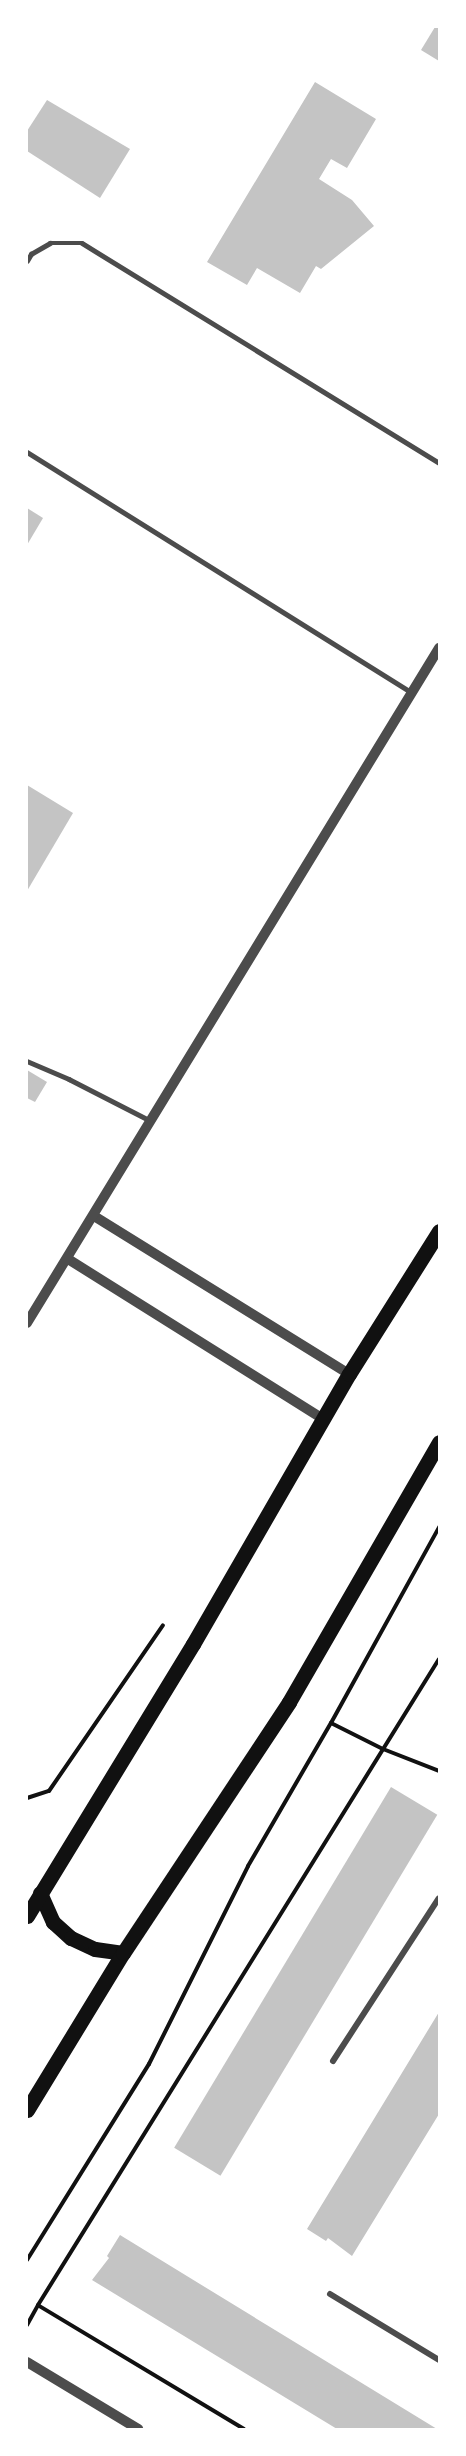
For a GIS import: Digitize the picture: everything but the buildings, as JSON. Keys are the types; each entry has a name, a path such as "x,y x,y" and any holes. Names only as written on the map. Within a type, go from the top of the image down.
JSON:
{"main road":[{"path":"27,1916 193,1644 325,1420 349,1374 439,1231"},
{"path":"27,2110 123,1953 290,1702 439,1442"},
{"path":"40,1893 53,1922 71,1938 95,1950 123,1953"}],"street":[{"path":"27,1323 439,648"},
{"path":"94,1216 349,1374"},
{"path":"68,1259 325,1420"},
{"path":"333,2061 439,1898"},
{"path":"330,2294 439,2360"},
{"path":"27,2362 138,2429"}],"lane":[{"path":"27,261 31,254 51,243 82,243 439,463"},
{"path":"27,452 413,694"},
{"path":"27,1061 69,1079 152,1121"}],"path":[{"path":"27,2260 149,2064 248,1866 331,1723 439,1527"},
{"path":"27,1798 49,1791 163,1625"},
{"path":"27,2325 439,1659"},
{"path":"331,1723 383,1749 439,1772"},
{"path":"38,2305 244,2429"}]}
